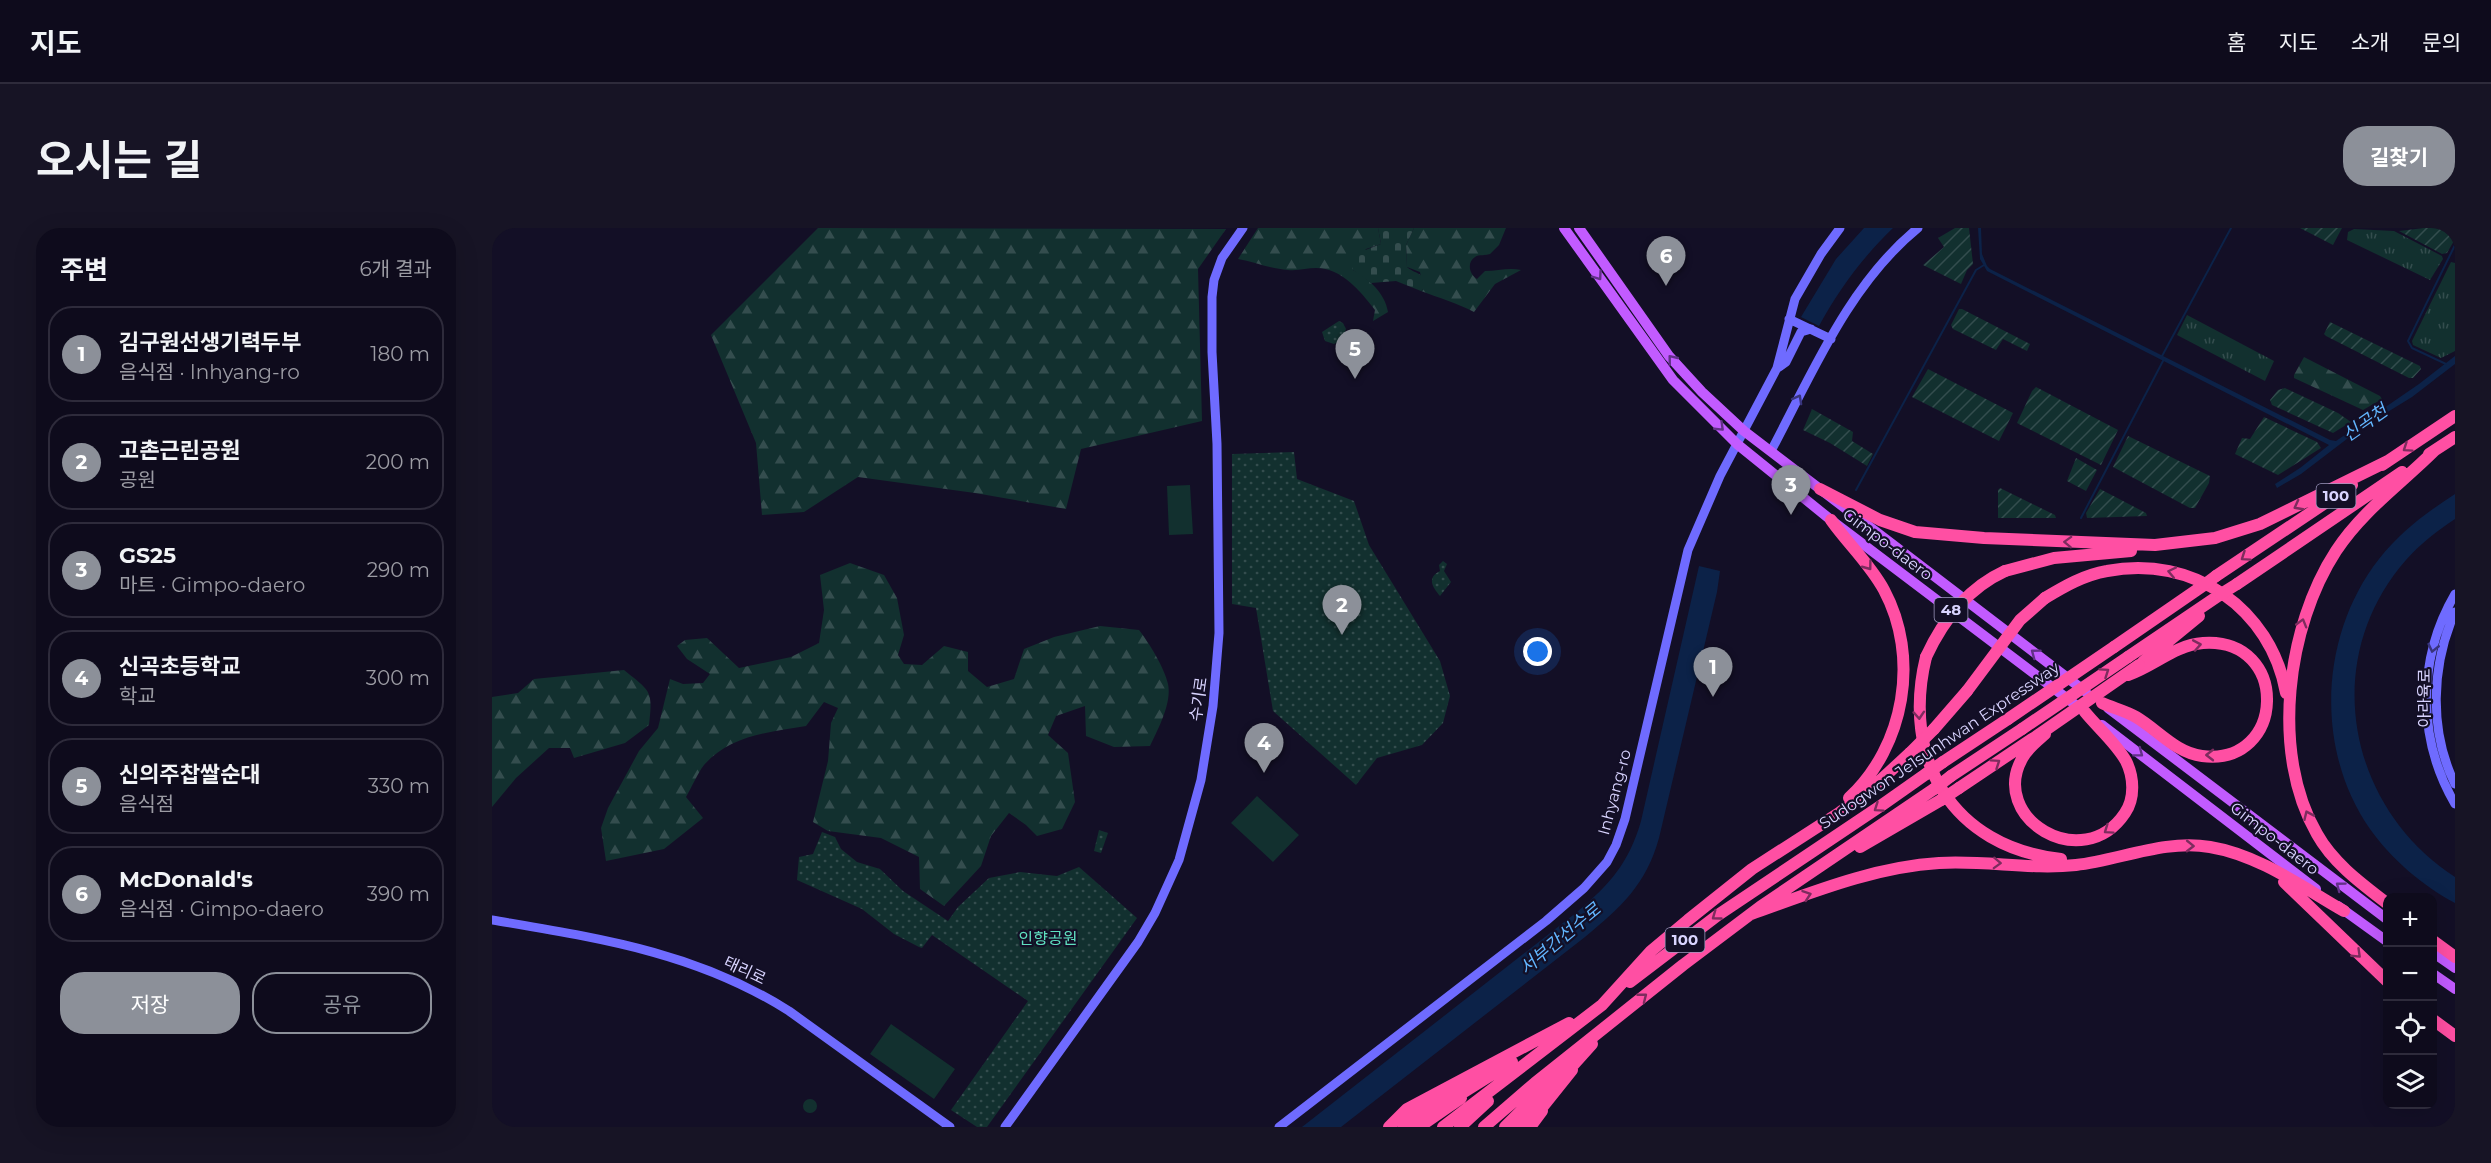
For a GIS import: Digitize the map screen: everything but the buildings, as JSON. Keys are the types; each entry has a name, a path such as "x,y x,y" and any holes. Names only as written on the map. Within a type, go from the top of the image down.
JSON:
{"highway":[{"name":"Sudogwon Je1sunhwan Expressway","path":"1460,1127 1602,1005 1718,915 2455,416"},
{"name":"Sudogwon Je1sunhwan Expressway","path":"1484,1127 1615,1018 1751,914 1951,776 2455,437"},
{"path":"2290,721 2291,681 2296,646 2312,594 2324,570 2359,521 2435,450"},
{"path":"2103,861 2058,859 2010,848 1988,836 1956,809 1934,778 1921,736 1919,685 1926,657 1933,642 1955,610 1980,585 2005,571 2054,558 2195,542 2260,524 2388,461"},
{"path":"1820,489 1880,520 1916,532 1938,536 2124,544 2195,542"},
{"path":"1820,825 1870,775 1884,751 1900,708 1904,673 1899,632 1887,596 1865,560 1848,543 1831,520"},
{"path":"1443,1127 1602,1005 1651,951 1752,869 1872,788 1934,729 1967,691 2020,620 2045,598 2084,577 2123,568 2158,569 2203,582 2235,602 2262,633 2280,667 2290,721 2296,782 2307,816 2318,836 2336,860 2383,900"},
{"path":"2142,667 2222,594"},
{"path":"1791,886 1959,789 2036,739 2065,716 2124,676 2172,652 2201,643 2228,645 2241,650 2258,668 2265,681 2269,705 2263,726 2247,744 2225,755 2202,756 2188,752 2135,716 2102,703"},
{"path":"2036,739 2022,759 2018,772 2017,795 2025,815 2035,826 2061,840 2080,840 2109,831 2121,818 2130,802 2131,777 2125,760 2085,712"},
{"path":"1751,914 1856,878 1906,867 1942,863 2061,866 2192,845 2232,853 2270,869 2344,911"},
{"path":"2270,869 2383,977"},
{"path":"2437,947 2455,957"},
{"path":"1389,1127 1407,1109 1602,1005"},
{"path":"1397,1127 1411,1113 1602,1005"},
{"path":"1404,1127 1415,1117 1602,1005"},
{"path":"1412,1127 1418,1120 1602,1005"},
{"path":"1419,1127 1602,1005"},
{"path":"1426,1127 1602,1005"},
{"path":"1435,1127 1602,1005"},
{"path":"1519,1127 1615,1018"},
{"path":"1519,1127 1615,1018"},
{"path":"2437,1022 2455,1036"}],"main road":[{"name":"Gimpo-daero","path":"1564,228 1673,380 1737,444 1831,520 2383,938"},
{"name":"Gimpo-daero","path":"1579,228 1669,356 1702,393 1744,431 2383,917"},
{"path":"2363,903 2383,913"},
{"path":"2436,947 2455,968"},
{"path":"2437,976 2455,989"}],"street":[{"name":"수기로","path":"1005,1127 1138,942 1155,913 1179,860 1195,805 1207,747 1219,655 1217,444 1212,352 1212,297 1214,280 1222,258 1243,228"},
{"path":"1777,368 1789,319 1801,287 1840,228"},
{"path":"1771,451 1831,339 1876,270 1918,228"},
{"path":"1789,319 1831,339"},
{"path":"1777,368 1786,363 1801,332 1811,329"},
{"name":"Inhyang-ro","path":"1279,1127 1546,921 1592,880 1607,862 1625,819 1685,558 1713,489 1777,368"},
{"path":"2455,594 2435,637 2426,699 2433,751 2441,777 2455,804"},
{"name":"아라육로","path":"2455,612 2441,652 2436,710 2445,760 2455,784"},
{"name":"태리로","path":"492,920 629,945 677,957 728,978 789,1011 950,1127"}],"green space":[{"path":"818,228 1226,229 1198,269 1202,421 1081,449 1066,509 975,493 858,477 804,512 762,515 756,443 711,335"},
{"path":"1258,228 1378,228 1381,244 1366,249 1353,270 1375,287 1384,299 1388,312 1373,321 1375,310 1370,303 1350,282 1334,272 1316,268 1282,269 1238,259"},
{"path":"1378,228 1414,228 1406,245 1407,267 1423,277 1424,284 1421,291 1396,281 1371,283 1353,270 1352,264 1360,252 1381,244"},
{"path":"1414,228 1506,228 1499,245 1490,254 1475,257 1472,260 1471,272 1477,279 1485,271 1521,270 1495,284 1474,312 1421,291 1423,289 1420,272 1407,267 1406,245"},
{"path":"1955,228 1969,228 1973,264 1967,270 1961,284 1923,265 1944,247 1938,238"},
{"path":"2300,228 2342,228 2333,245"},
{"path":"2455,228 2455,239 2447,253 2442,254 2399,231"},
{"path":"2354,229 2394,231 2442,256 2443,259 2430,280 2347,240 2348,232"},
{"path":"2451,262 2455,263 2455,351 2441,358 2413,345 2412,341"},
{"path":"1959,309 2030,344 2027,351 2003,339 1996,350 1953,329 1951,325"},
{"path":"2187,315 2274,361 2265,381 2177,335"},
{"path":"1339,321 1346,329 1342,340 1334,344 1325,341 1322,332"},
{"path":"2330,322 2420,366 2421,369 2413,378 2409,378 2326,336 2324,334"},
{"path":"2304,357 2382,399 2363,410 2294,378"},
{"path":"1928,369 2013,413 1999,441 1912,397"},
{"path":"2036,387 2118,430 2101,465 2017,423"},
{"path":"2285,388 2338,413 2351,422 2333,433 2272,405 2270,400 2278,390"},
{"path":"1812,409 1853,432 1852,441 1873,454 1867,466 1830,443 1803,430"},
{"path":"2264,417 2317,442 2321,448 2278,475 2235,454 2242,438 2250,439"},
{"path":"2128,436 2210,476 2209,483 2195,508 2190,508 2113,467"},
{"path":"1294,452 1297,479 1354,501 1369,545 1440,661 1450,696 1443,723 1422,745 1377,758 1356,785 1273,711 1256,608 1232,604 1232,454"},
{"path":"2076,458 2097,470 2086,491 2067,481"},
{"path":"1190,485 1193,534 1169,535 1167,486"},
{"path":"2000,488 2055,515 2056,518 1998,518 1998,490"},
{"path":"2100,489 2146,513 2147,516 2087,518 2086,513"},
{"path":"1443,561 1447,564 1444,571 1451,582 1440,596 1432,580 1440,571 1439,565"},
{"path":"850,563 884,575 897,598 904,635 898,655 904,664 922,665 944,646 968,652 968,671 987,687 1014,679 1024,649 1054,637 1100,626 1139,630 1163,670 1169,691 1166,707 1150,746 1114,747 1086,736 1085,706 1056,716 1048,735 1068,753 1075,802 1062,829 1037,836 1009,813 991,836 981,866 944,906 920,889 919,857 881,838 828,831 813,822 828,761 831,723 838,708 824,702 806,726 751,736 714,755 701,769 686,797 703,818 664,849 606,861 601,828 608,808 639,751 658,728 670,679 683,684 703,683 710,674 687,659 677,646 685,640 707,638 739,668 791,657 819,643 824,610 820,575"},
{"path":"624,670 648,693 651,705 649,725 625,743 574,758 570,748 549,748 516,778 492,807 492,697 518,693 534,679"},
{"path":"1257,796 1299,835 1273,862 1231,823"},
{"path":"1099,830 1108,833 1101,853 1094,851"},
{"name":"인향공원","path":"822,832 835,837 841,849 857,862 880,869 903,891 948,921 958,907 989,878 1020,872 1057,876 1079,867 1137,918 987,1127 977,1127 951,1110 1028,1001 932,935 922,948 919,947 894,934 862,909 797,880 799,857 813,854"},
{"path":"891,1024 955,1069 934,1099 870,1054"},
{"path":"810,1099 815,1101 817,1106 815,1111 810,1113 805,1111 803,1106 805,1101"}],"water":[{"path":"1864,228 1893,228 1852,274 1819,326 1801,317 1836,259"},
{"name":"신곡천","path":"1978,228 1981,228 1982,254 1990,269 2330,440 2336,441 2419,384 2455,356 2455,364 2412,397 2360,429 2301,474 2277,488 2275,484 2329,445 1987,271 1980,259"},
{"path":"2455,494 2455,519 2411,554 2379,599 2362,641 2355,685 2357,729 2369,772 2390,812 2418,847 2455,877 2455,903 2408,871 2370,829 2352,798 2339,764 2333,728 2331,692 2335,656 2345,622 2359,589 2379,559 2405,531"},
{"name":"서부간선수로","path":"1699,566 1720,571 1717,592 1659,838 1647,869 1631,894 1585,937 1341,1127 1302,1127 1577,912 1617,872 1631,849 1641,821"}],"waterway":[{"path":"2161,358 2231,228"},
{"path":"2446,364 2412,348 2408,341 2455,245"},
{"path":"1856,490 1976,270 1984,265"},
{"path":"2081,518 2164,359"}],"place":[{"name":"McDonald's","path":"1666,286"},
{"name":"신의주찹쌀순대","path":"1355,379"},
{"name":"GS25","path":"1791,515"},
{"name":"고촌근린공원","path":"1342,635"},
{"name":"김구원선생기력두부","path":"1713,697"},
{"name":"신곡초등학교","path":"1264,773"}]}
